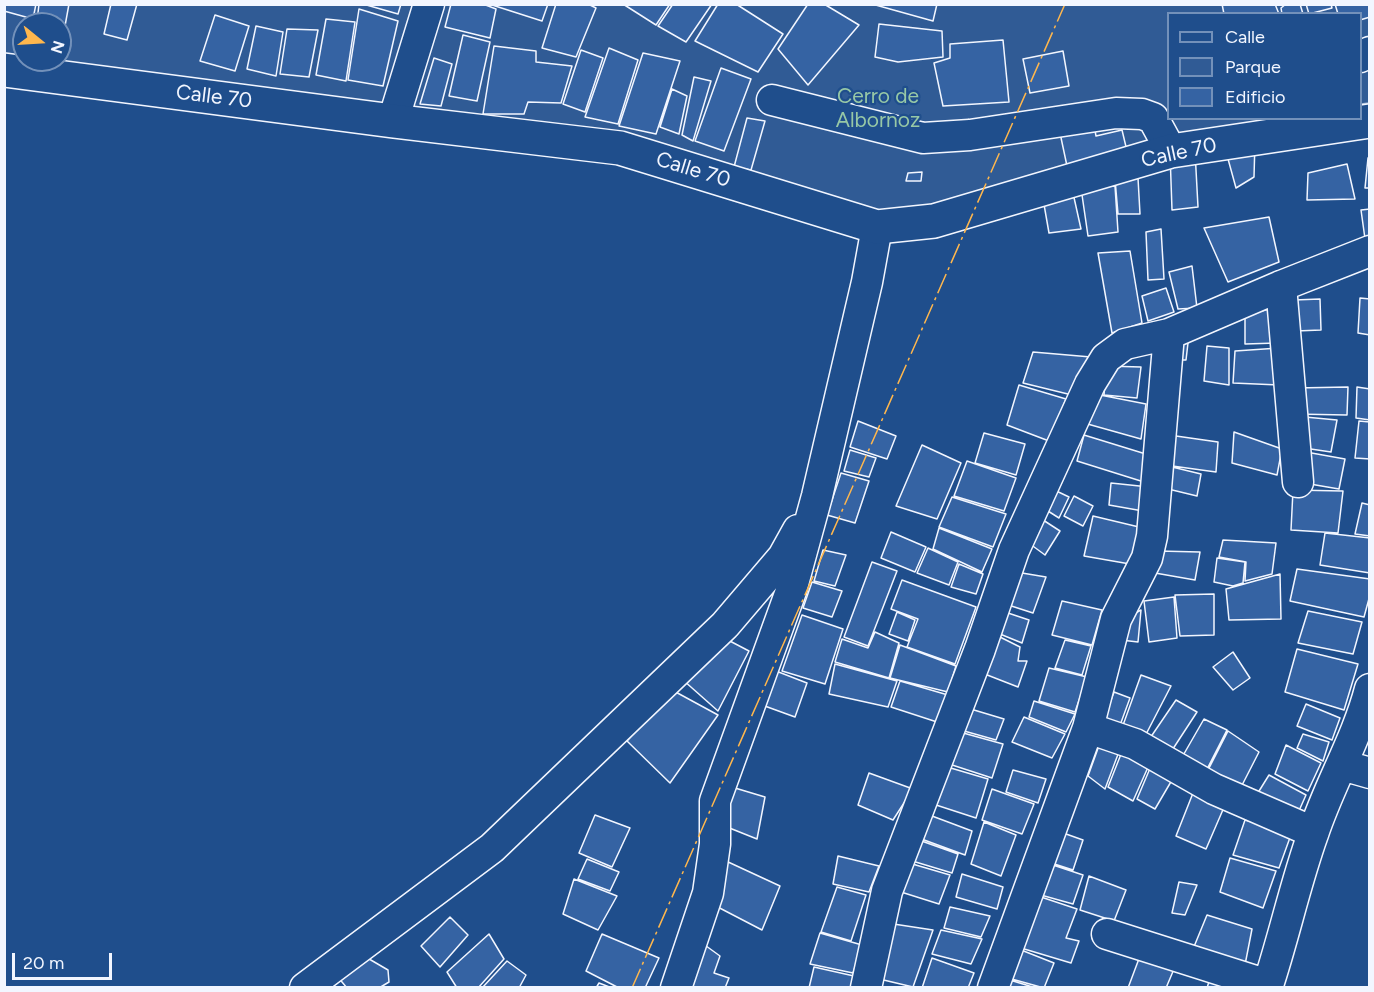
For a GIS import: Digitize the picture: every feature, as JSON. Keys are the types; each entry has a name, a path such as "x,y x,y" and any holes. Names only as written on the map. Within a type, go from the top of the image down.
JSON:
{"street":[{"path":"393,121 429,4"},
{"name":"Calle 70","path":"4,70 620,148 877,227 934,221 1171,151 1333,123 1370,121"},
{"path":"772,100 923,138 970,135 1116,113 1142,114 1153,118 1171,151"},
{"path":"676,987 708,893 715,844 715,801 790,591 817,496 867,282 877,227"},
{"path":"866,987 887,891 980,648 1014,550 1090,384 1106,358 1125,344 1169,334 1370,251"},
{"path":"1281,286 1298,482"},
{"path":"993,987 1088,728 1116,619 1147,558 1152,536 1169,334"},
{"path":"305,987 501,840 725,625 783,557 817,496"},
{"path":"1107,934 1268,986 1313,832 1356,769 1365,705 1370,689"},
{"path":"1088,728 1135,744 1214,789 1313,832"}],"green space":[{"name":"Cerro de Albornoz","path":"5,4 1370,5 1369,103 1362,104 1362,12 1167,12 1167,120 1263,120 881,217 397,112 49,72 72,72 72,12 12,12 12,68 5,67"}],"building":[{"path":"4,4 36,4 34,12 12,13 4,11"},
{"path":"39,4 69,4 68,12 38,12"},
{"path":"111,4 137,4 127,40 104,34"},
{"path":"363,4 401,4 398,14"},
{"path":"451,4 483,4 496,9 490,38 445,27"},
{"path":"489,4 548,4 542,21"},
{"path":"556,4 588,4 596,8 576,57 542,48"},
{"path":"623,4 670,4 656,25"},
{"path":"673,4 712,4 686,42 658,26"},
{"path":"718,4 736,4 783,34 758,72 695,41"},
{"path":"808,4 824,4 859,25 808,85 778,49"},
{"path":"872,4 937,4 933,21"},
{"path":"1222,4 1275,4 1278,12 1224,12"},
{"path":"1286,4 1300,4 1302,12 1282,12 1281,8"},
{"path":"1306,4 1331,4 1332,8 1308,12"},
{"path":"1335,4 1370,4 1370,17 1362,19 1362,12 1337,12"},
{"path":"359,9 398,21 383,86 348,80"},
{"path":"215,15 249,26 235,71 200,61"},
{"path":"326,19 355,22 346,81 316,75"},
{"path":"879,24 942,31 943,57 898,62 875,57"},
{"path":"256,26 283,32 276,76 247,69"},
{"path":"287,29 318,30 309,77 280,74"},
{"path":"463,35 490,42 477,101 449,96"},
{"path":"1003,40 1009,102 943,106 934,63 950,58 950,44"},
{"path":"494,46 536,51 536,62 572,66 561,103 528,102 524,114 483,114"},
{"path":"609,48 638,60 618,124 585,117"},
{"path":"581,50 603,58 585,112 563,104"},
{"path":"1063,51 1069,86 1030,93 1023,59"},
{"path":"643,53 680,61 656,134 619,126"},
{"path":"434,58 452,64 441,106 420,104"},
{"path":"721,68 751,79 724,151 695,141"},
{"path":"694,77 711,81 693,141 682,135"},
{"path":"672,89 687,96 679,134 660,127"},
{"path":"747,118 765,121 751,170 734,167"},
{"path":"1094,125 1096,136 1122,130 1127,151 1067,166 1060,133"},
{"path":"1255,141 1254,177 1236,188 1225,148"},
{"path":"1195,151 1198,207 1172,210 1170,153"},
{"path":"1370,157 1370,188 1365,188 1368,158"},
{"path":"1347,164 1355,199 1307,200 1308,173"},
{"path":"922,172 921,181 906,181 908,173"},
{"path":"1138,178 1140,214 1118,214 1115,179"},
{"path":"1115,186 1118,232 1088,236 1081,188"},
{"path":"1042,193 1073,193 1081,229 1049,233"},
{"path":"1370,209 1370,245 1366,246 1361,210"},
{"path":"1269,217 1279,262 1228,282 1204,228"},
{"path":"1161,229 1164,279 1148,280 1146,232"},
{"path":"1130,251 1142,323 1112,333 1098,253"},
{"path":"1192,266 1197,308 1178,309 1169,272"},
{"path":"1166,288 1174,312 1148,321 1142,296"},
{"path":"1360,298 1370,299 1370,335 1358,333"},
{"path":"1320,299 1321,330 1296,331 1294,300"},
{"path":"1274,308 1277,343 1245,344 1245,315"},
{"path":"1188,343 1186,360 1177,360 1177,344"},
{"path":"1207,346 1229,348 1229,385 1204,381"},
{"path":"1279,348 1279,385 1233,383 1235,351"},
{"path":"1033,352 1091,357 1076,396 1023,383"},
{"path":"1106,366 1141,367 1137,398 1104,395"},
{"path":"1019,385 1066,399 1049,441 1007,425"},
{"path":"1348,387 1347,415 1293,414 1295,388"},
{"path":"1357,387 1370,389 1370,420 1356,418"},
{"path":"1095,394 1146,404 1141,439 1084,423"},
{"path":"1305,417 1337,420 1331,452 1304,448"},
{"path":"858,421 896,436 887,459 850,447"},
{"path":"1359,421 1370,422 1370,459 1355,458"},
{"path":"1234,432 1282,449 1277,475 1232,463"},
{"path":"984,433 1025,444 1016,475 975,463"},
{"path":"1084,435 1149,455 1144,482 1077,461"},
{"path":"1169,435 1218,442 1216,472 1165,465"},
{"path":"922,445 961,463 937,519 896,506"},
{"path":"850,450 876,458 869,477 844,471"},
{"path":"1306,452 1345,459 1339,489 1304,483"},
{"path":"967,461 1016,478 1004,511 954,496"},
{"path":"1168,466 1201,474 1197,496 1164,488"},
{"path":"841,473 869,481 855,523 827,515"},
{"path":"1111,483 1149,487 1143,511 1109,505"},
{"path":"1048,487 1069,497 1059,518 1040,506"},
{"path":"1293,490 1343,491 1338,533 1291,530"},
{"path":"1074,496 1093,506 1083,526 1064,516"},
{"path":"952,497 1006,514 993,547 939,527"},
{"path":"1362,503 1370,505 1370,536 1355,534"},
{"path":"1093,516 1139,527 1130,564 1084,556"},
{"path":"1040,518 1060,531 1045,555 1026,541"},
{"path":"939,528 992,549 982,572 933,549"},
{"path":"891,532 926,547 915,572 881,558"},
{"path":"1325,533 1370,538 1370,573 1320,565"},
{"path":"1223,540 1276,543 1272,574 1245,581 1246,562 1219,557"},
{"path":"928,548 958,562 949,585 917,573"},
{"path":"823,550 846,555 835,586 814,581"},
{"path":"1158,551 1200,552 1195,580 1155,573"},
{"path":"1217,558 1245,562 1243,583 1233,586 1214,582"},
{"path":"872,562 897,571 868,646 844,637"},
{"path":"959,564 983,574 976,594 951,587"},
{"path":"1297,569 1370,579 1370,595 1364,617 1290,601"},
{"path":"1010,571 1046,577 1033,613 999,602"},
{"path":"1280,574 1281,619 1229,620 1226,589"},
{"path":"902,580 976,607 955,664 907,647 918,619 891,609"},
{"path":"812,582 842,591 832,617 803,608"},
{"path":"1214,594 1214,635 1180,636 1175,595"},
{"path":"1174,597 1177,638 1149,642 1144,601"},
{"path":"1062,601 1102,610 1092,645 1052,635"},
{"path":"1141,610 1138,642 1121,640 1130,616"},
{"path":"1002,611 1029,620 1022,643 995,632"},
{"path":"1308,611 1362,622 1353,654 1298,643"},
{"path":"897,612 915,620 908,641 889,634"},
{"path":"802,615 843,629 825,684 782,671"},
{"path":"875,632 899,643 889,678 835,662 842,639 868,648"},
{"path":"992,633 1020,647 1018,661 1027,661 1018,687 977,671"},
{"path":"726,639 749,651 718,711 683,680"},
{"path":"1065,640 1091,646 1082,675 1055,668"},
{"path":"900,645 956,666 948,692 890,678"},
{"path":"1297,649 1358,664 1344,710 1285,692"},
{"path":"1233,652 1250,678 1233,690 1213,667"},
{"path":"835,664 897,681 888,707 829,694"},
{"path":"1049,668 1087,677 1075,712 1039,701"},
{"path":"776,671 807,683 795,717 762,705"},
{"path":"1141,675 1171,686 1143,740 1122,728"},
{"path":"900,681 948,695 937,722 891,707"},
{"path":"672,690 718,715 670,783 627,741"},
{"path":"1114,692 1130,698 1119,728 1103,722"},
{"path":"1176,700 1197,712 1167,758 1146,744"},
{"path":"1034,701 1075,714 1066,732 1029,717"},
{"path":"1306,704 1340,718 1332,740 1297,726"},
{"path":"964,707 1004,719 996,740 957,729"},
{"path":"1024,717 1065,734 1052,758 1012,742"},
{"path":"1204,719 1227,730 1204,775 1181,759"},
{"path":"956,731 1003,744 992,778 946,763"},
{"path":"1228,731 1259,752 1237,795 1205,776"},
{"path":"1303,734 1329,742 1323,761 1297,748"},
{"path":"1101,740 1120,749 1105,789 1088,776"},
{"path":"1286,745 1321,763 1308,791 1275,774"},
{"path":"1123,749 1149,765 1133,801 1108,787"},
{"path":"944,766 988,779 976,818 933,804"},
{"path":"1151,766 1172,780 1155,809 1137,799"},
{"path":"1013,770 1046,779 1038,803 1006,792"},
{"path":"869,773 913,789 893,820 858,805"},
{"path":"1269,775 1306,795 1294,822 1251,804"},
{"path":"735,788 765,797 757,839 722,825"},
{"path":"992,789 1034,804 1022,834 982,820"},
{"path":"1193,793 1225,805 1206,849 1176,836"},
{"path":"924,813 972,831 965,855 916,837"},
{"path":"595,815 630,828 612,867 579,853"},
{"path":"1245,820 1292,832 1279,868 1233,855"},
{"path":"984,822 1016,835 1001,876 971,864"},
{"path":"1052,829 1083,840 1073,870 1042,860"},
{"path":"916,839 958,854 952,873 909,860"},
{"path":"838,856 879,866 869,892 833,884"},
{"path":"1230,858 1276,871 1263,908 1220,892"},
{"path":"587,859 619,872 610,891 578,879"},
{"path":"726,861 780,886 762,930 710,903"},
{"path":"1041,861 1083,875 1073,904 1030,892"},
{"path":"909,863 950,875 939,904 901,892"},
{"path":"962,874 1003,887 997,909 956,897"},
{"path":"1089,876 1126,890 1114,921 1080,910"},
{"path":"574,879 617,896 598,930 563,914"},
{"path":"1179,882 1197,885 1185,915 1172,913"},
{"path":"837,887 866,895 851,941 821,932"},
{"path":"1029,893 1077,909 1066,938 1079,941 1071,963 1011,945"},
{"path":"950,907 990,916 981,937 944,928"},
{"path":"1207,915 1252,929 1244,970 1191,954"},
{"path":"450,917 468,935 440,967 421,946"},
{"path":"887,923 933,930 913,987 871,977"},
{"path":"941,930 982,939 971,964 932,954"},
{"path":"820,933 862,945 853,973 810,964"},
{"path":"489,934 504,959 478,988 457,988 447,972"},
{"path":"602,934 659,958 645,988 619,988 586,971"},
{"path":"702,943 720,956 714,973 729,978 725,988 684,988"},
{"path":"1011,946 1054,963 1044,988 1001,976"},
{"path":"364,956 388,970 389,982 379,988 347,988 337,976"},
{"path":"1140,956 1174,969 1166,988 1128,988"},
{"path":"932,958 974,973 968,988 922,988"},
{"path":"507,961 526,975 519,988 482,988"},
{"path":"814,967 854,976 852,988 809,988"},
{"path":"1211,975 1241,988 1207,988"},
{"path":"1000,977 1036,988 997,988"},
{"path":"599,983 612,988 596,988"}],"power":[{"path":"632,988 1065,4"}]}
